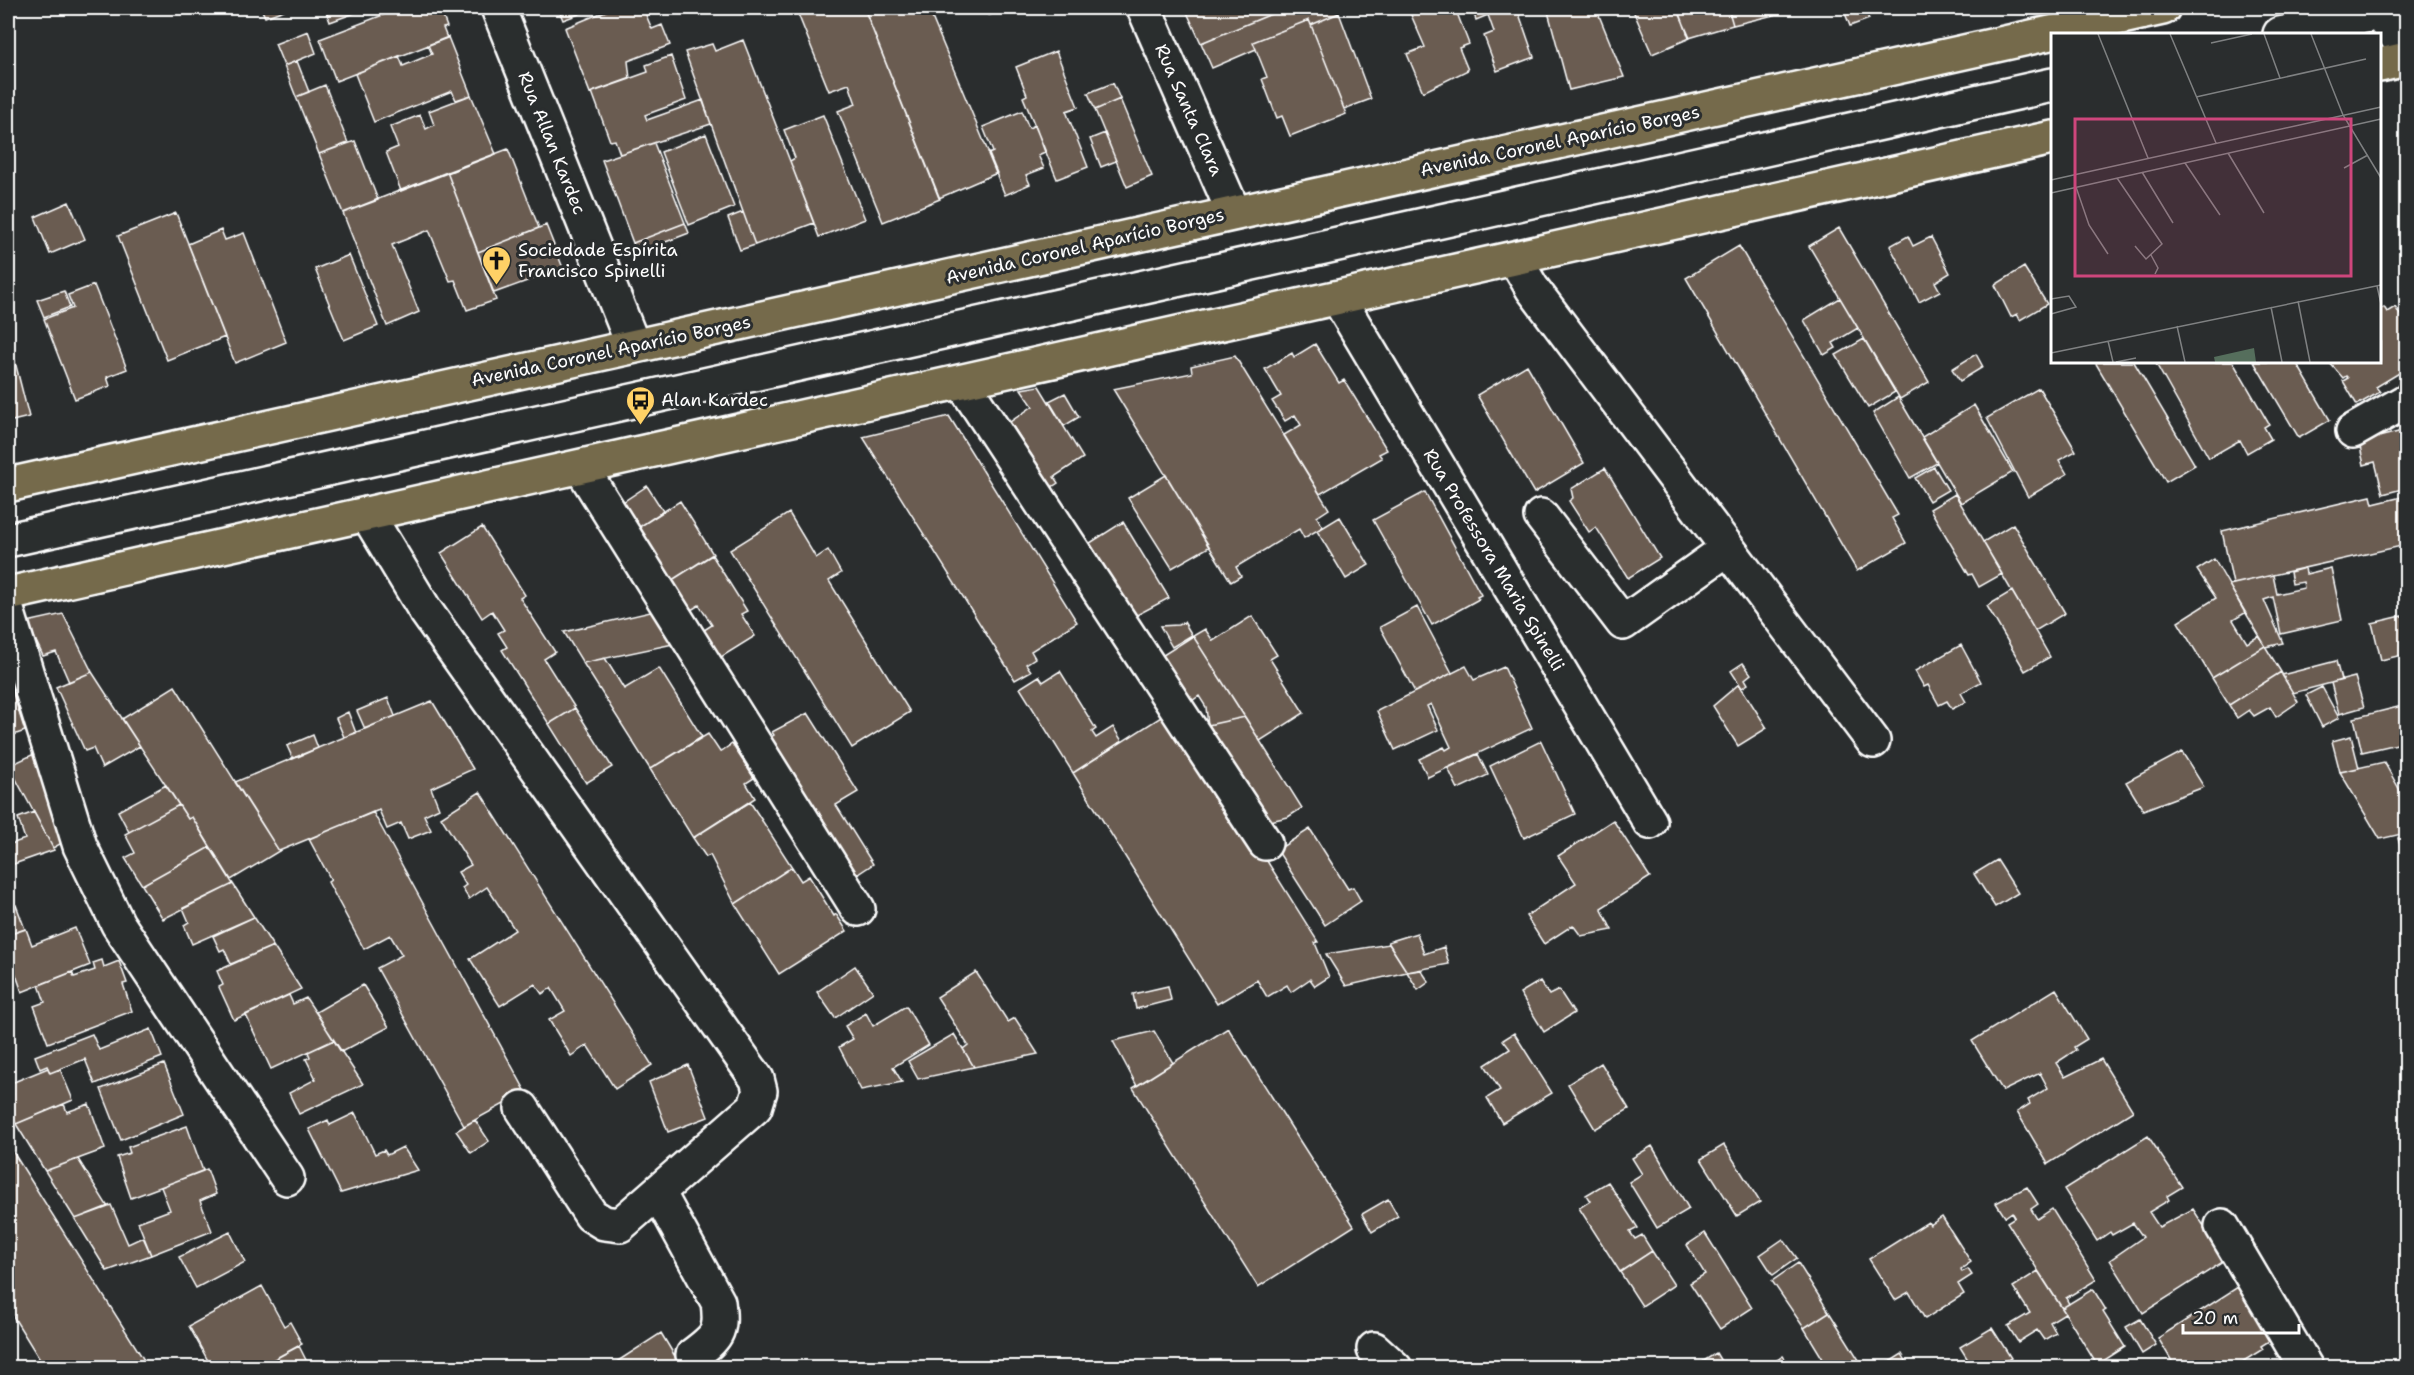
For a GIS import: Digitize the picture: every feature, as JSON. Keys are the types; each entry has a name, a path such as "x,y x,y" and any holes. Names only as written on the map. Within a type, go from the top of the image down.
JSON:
{"main road":[{"name":"Avenida Coronel Aparício Borges","path":"8,485 2163,8"},
{"path":"2381,65 2406,59"},
{"path":"8,594 2051,138"}],"street":[{"name":"Rua Allan Kardec","path":"498,8 633,345"},
{"name":"Rua Santa Clara","path":"1144,8 1234,213"},
{"path":"2284,33 2385,9 2406,48"},
{"path":"8,540 2051,85"},
{"path":"1515,259 1532,288 1873,741"},
{"name":"Rua Professora Maria Spinelli","path":"1338,298 1650,822"},
{"path":"962,382 1265,843"},
{"path":"2353,431 2406,400"},
{"path":"581,467 858,909"},
{"path":"367,514 425,610 757,1079 760,1091 755,1107 620,1225 604,1223 591,1215 522,1108"},
{"path":"1541,516 1623,623 1727,549"},
{"path":"8,613 80,846 118,924 288,1178"},
{"path":"658,1192 718,1302 721,1323 714,1339 693,1355"},
{"path":"2222,1226 2306,1368"}],"building":[{"path":"261,8 283,8 284,10 265,17"},
{"path":"325,8 362,8 363,10 330,22"},
{"path":"401,8 440,9 447,27 443,28 447,38 336,81 320,39"},
{"path":"558,8 595,8 563,20"},
{"path":"613,8 643,8 652,29 662,25 670,45 628,61 630,79 590,93 565,28"},
{"path":"814,8 864,8 940,199 883,222 838,111 856,104 849,84 829,91 798,14"},
{"path":"864,8 928,8 997,173 939,198"},
{"path":"986,8 1016,8 989,15"},
{"path":"1185,8 1286,8 1201,43"},
{"path":"1286,8 1336,8 1339,13 1311,25 1309,20 1253,42 1256,49 1212,68 1201,43"},
{"path":"1408,8 1455,8 1469,44 1459,48 1468,70 1423,92 1407,54 1425,47"},
{"path":"1472,8 1517,8 1534,57 1497,71 1484,36 1494,32 1488,15 1476,20"},
{"path":"1547,8 1596,8 1624,77 1569,90"},
{"path":"1632,8 1677,8 1690,38 1652,54"},
{"path":"1678,8 1728,8 1733,25 1689,38"},
{"path":"1728,8 1772,8 1774,15 1733,25"},
{"path":"1843,8 1864,8 1869,19 1850,26"},
{"path":"1339,13 1371,99 1344,109 1311,25"},
{"path":"1309,20 1346,114 1290,136 1282,116 1277,118 1262,79 1267,77 1253,42"},
{"path":"308,31 316,53 284,66 275,44"},
{"path":"448,37 471,95 456,100 452,91 374,122 355,74 399,56 403,66 432,54 428,45"},
{"path":"743,40 814,223 755,245 685,52 712,44 715,51"},
{"path":"1056,51 1078,107 1066,111 1088,167 1057,179 1023,97 1027,95 1016,67"},
{"path":"671,56 686,100 645,115 647,120 703,100 711,124 620,154 615,140 610,141 592,92 648,72 646,65"},
{"path":"297,61 309,92 296,97 284,66"},
{"path":"1113,83 1120,99 1095,110 1088,93"},
{"path":"325,85 348,143 319,154 296,97"},
{"path":"471,95 496,154 401,191 386,152 398,147 390,127 420,115 426,129 434,125 429,111"},
{"path":"1120,99 1152,176 1127,187 1095,110"},
{"path":"1022,111 1029,128 1035,125 1045,152 1038,155 1044,168 1026,175 1030,184 1005,195 988,154 993,152 983,127"},
{"path":"823,115 865,219 819,237 790,161 795,158 784,130"},
{"path":"1105,133 1116,161 1101,167 1090,139"},
{"path":"706,134 734,207 689,225 661,152"},
{"path":"355,141 378,200 343,213 319,154"},
{"path":"654,143 685,223 633,243 602,160"},
{"path":"508,149 539,228 478,252 447,172"},
{"path":"447,172 496,300 467,310 455,280 450,281 429,230 392,245 419,312 387,326 343,213"},
{"path":"69,202 85,239 50,254 35,217"},
{"path":"743,212 755,245 740,250 728,218"},
{"path":"176,213 225,337 167,360 118,236"},
{"path":"685,223 689,233 637,253 633,243"},
{"path":"546,225 563,268 494,293 478,252"},
{"path":"1839,228 1929,382 1900,399 1809,246"},
{"path":"221,230 225,240 244,233 286,342 235,363 188,244"},
{"path":"1908,236 1913,246 1931,237 1950,273 1935,282 1940,291 1919,302 1890,246"},
{"path":"1739,246 1898,515 1892,518 1906,543 1857,571 1686,278"},
{"path":"349,255 378,326 344,340 315,269"},
{"path":"2024,267 2047,304 2020,320 2017,314 2011,317 1995,285"},
{"path":"94,285 127,369 107,377 110,386 75,399 44,319 73,308 68,295"},
{"path":"64,291 70,307 44,317 37,300"},
{"path":"1840,298 1858,328 1833,343 1836,348 1824,355 1804,320"},
{"path":"2384,307 2387,312 2395,307 2403,319 2406,318 2406,369 2376,387 2380,392 2357,405 2343,381 2348,378 2346,376 2343,378 2330,363 2381,363 2381,308"},
{"path":"2384,307 2387,312 2395,307 2403,319 2406,318 2406,369 2376,387 2380,392 2357,405 2343,381 2348,378 2346,376 2343,378 2330,363 2381,363 2381,308"},
{"path":"1864,339 1895,392 1868,408 1836,355"},
{"path":"10,342 29,417 8,422 8,343"},
{"path":"1315,344 1339,383 1344,380 1387,450 1379,454 1382,458 1320,494 1284,435 1301,425 1295,415 1285,421 1272,401 1281,396 1265,369 1292,353 1294,357"},
{"path":"1976,354 1983,367 1960,381 1952,369"},
{"path":"1235,356 1329,509 1317,517 1323,527 1304,538 1299,529 1236,567 1241,576 1231,582 1113,389 1192,373 1191,366"},
{"path":"2096,363 2135,363 2195,465 2166,482"},
{"path":"2156,363 2234,363 2269,424 2264,427 2271,439 2247,453 2240,440 2209,458"},
{"path":"2255,363 2297,363 2330,420 2299,438"},
{"path":"1527,365 1584,463 1534,493 1477,395"},
{"path":"1039,386 1083,458 1054,477 1058,483 1052,487 1010,422 1033,406 1021,389"},
{"path":"2039,388 2076,451 2059,460 2067,474 2028,497 1987,418"},
{"path":"1065,393 1079,417 1064,426 1049,401"},
{"path":"1898,397 1937,463 1910,478 1873,413"},
{"path":"1974,405 2013,472 1961,503 1922,437"},
{"path":"949,416 1077,622 1031,651 1035,658 1026,664 1031,671 1015,680 863,437"},
{"path":"2406,430 2406,488 2383,494 2375,462 2364,465 2359,442"},
{"path":"1934,467 1948,490 1929,501 1915,478"},
{"path":"1605,468 1660,558 1628,578 1596,527 1589,532 1569,501 1573,498 1571,489"},
{"path":"1166,475 1209,547 1172,568 1128,498"},
{"path":"647,486 663,511 636,529 620,504"},
{"path":"1425,492 1481,595 1477,597 1479,599 1432,625 1373,520"},
{"path":"1955,494 2002,574 1979,587 1972,574 1969,575 1930,509"},
{"path":"2371,496 2373,504 2406,496 2406,545 2233,584 2222,531"},
{"path":"680,501 713,554 669,582 636,529"},
{"path":"789,513 816,558 828,550 841,573 829,581 910,712 852,748 730,550"},
{"path":"1340,517 1369,565 1346,579 1317,531"},
{"path":"1123,522 1169,598 1135,616 1090,543"},
{"path":"2013,524 2065,613 2035,631 1983,542"},
{"path":"482,527 525,595 520,598 555,652 544,659 575,708 549,724 502,650 507,647 498,633 504,630 492,611 482,618 441,553"},
{"path":"712,555 747,611 741,614 755,636 718,659 701,632 712,625 699,605 688,612 669,582"},
{"path":"2214,559 2245,613 2233,620 2247,643 2259,636 2265,646 2212,678 2178,622 2216,598 2197,570"},
{"path":"2305,568 2306,574 2331,568 2342,620 2281,634 2273,597 2264,600 2283,643 2266,647 2229,585 2273,575 2277,594 2304,588 2303,582 2292,584 2290,572"},
{"path":"2012,591 2050,657 2025,671 1987,606"},
{"path":"1417,607 1452,673 1415,692 1380,627"},
{"path":"659,610 678,643 583,663 564,632"},
{"path":"63,614 92,672 69,682 56,652 43,656 27,622"},
{"path":"2406,615 2406,654 2381,660 2372,623"},
{"path":"1252,616 1277,655 1270,659 1304,713 1260,741 1193,636 1205,629 1213,641"},
{"path":"1184,622 1192,635 1172,647 1160,626 1178,625"},
{"path":"1193,636 1245,717 1208,725 1206,707 1199,696 1189,703 1160,657"},
{"path":"1961,645 1981,682 1961,693 1966,702 1952,709 1947,701 1939,705 1928,685 1924,687 1915,671"},
{"path":"2265,646 2281,672 2229,705 2212,678"},
{"path":"605,658 624,689 659,668 702,737 650,769 583,663"},
{"path":"2336,661 2341,680 2293,693 2282,675"},
{"path":"1743,663 1751,674 1745,679 1748,684 1742,688 1731,671"},
{"path":"1466,666 1474,680 1504,667 1532,728 1428,777 1419,759 1444,747 1446,750 1451,747 1431,704 1427,706 1438,730 1395,750 1377,711"},
{"path":"1060,671 1096,729 1092,732 1096,738 1113,727 1122,741 1073,773 1020,688 1039,676 1043,682"},
{"path":"92,672 140,746 102,768 93,748 85,751 56,687"},
{"path":"2281,672 2298,702 2276,717 2270,707 2254,716 2249,710 2237,718 2229,705"},
{"path":"2355,677 2364,707 2339,714 2331,683"},
{"path":"8,678 25,731 8,737"},
{"path":"1739,684 1767,728 1738,746 1713,706"},
{"path":"175,686 279,851 231,880 192,817 188,819 122,719"},
{"path":"2322,687 2339,718 2322,727 2306,695"},
{"path":"388,698 395,716 365,729 357,711"},
{"path":"432,701 473,769 431,788 439,808 424,815 431,830 408,839 401,823 387,829 379,810 279,851 235,782"},
{"path":"2406,705 2406,742 2362,752 2354,718"},
{"path":"575,708 612,767 586,783 549,724"},
{"path":"1172,710 1318,942 1315,943 1329,977 1315,986 1310,979 1291,992 1287,985 1267,997 1257,980 1217,1004 1073,773"},
{"path":"348,712 356,733 344,737 336,718"},
{"path":"808,713 858,792 836,805 873,864 855,876 771,737 774,735 772,732"},
{"path":"1245,717 1302,808 1288,817 1261,823 1199,727"},
{"path":"708,734 720,752 732,744 754,778 746,783 755,798 693,838 650,769"},
{"path":"313,735 318,748 293,759 287,746"},
{"path":"2351,736 2359,768 2340,772 2332,741"},
{"path":"1541,741 1575,814 1524,838 1490,766"},
{"path":"2182,752 2204,787 2143,810 2126,782"},
{"path":"36,753 69,839 53,848 9,766"},
{"path":"1478,754 1488,775 1458,789 1448,768"},
{"path":"2384,762 2406,801 2406,833 2380,839 2340,772"},
{"path":"166,785 179,805 129,832 118,811"},
{"path":"480,792 652,1065 615,1089 587,1045 571,1056 549,1020 565,1011 551,988 542,994 535,984 500,1006 470,959 515,930 487,887 469,899 462,888 466,885 458,872 471,865 441,817"},
{"path":"750,802 792,867 735,904 710,855 706,857 693,838"},
{"path":"179,805 188,819 192,817 210,847 142,885 125,858 135,853 125,834"},
{"path":"34,812 54,850 11,865 8,860 8,845 25,839 18,818"},
{"path":"373,812 526,1092 464,1126 377,968 402,955 390,935 364,949 328,882 331,880 309,839"},
{"path":"1613,820 1650,877 1601,908 1612,930 1581,936 1573,925 1544,944 1526,916 1576,883 1558,856"},
{"path":"1310,829 1348,889 1353,887 1361,901 1325,925 1277,850"},
{"path":"2406,836 2406,865 2405,865 2398,838"},
{"path":"210,847 233,884 163,919 142,885"},
{"path":"1997,860 2018,893 1995,907 1974,874"},
{"path":"792,867 801,881 809,876 834,916 836,914 847,931 779,974 735,904"},
{"path":"233,884 254,917 192,944 184,925 189,922 183,908"},
{"path":"16,905 25,929 8,935 8,908"},
{"path":"254,917 273,946 231,964 224,949 220,951 213,936"},
{"path":"75,928 90,965 22,992 8,952 8,935 26,929 32,945"},
{"path":"1417,933 1424,954 1444,947 1449,964 1407,972 1388,942"},
{"path":"1389,944 1407,972 1346,986 1326,954"},
{"path":"273,946 301,989 234,1020 219,987 223,985 217,971"},
{"path":"102,960 104,967 119,961 127,983 123,984 132,1011 48,1043 34,1006 45,1002 39,985 72,972 74,977 95,970 93,963"},
{"path":"855,966 873,992 835,1018 817,992"},
{"path":"1421,970 1429,982 1418,990 1407,972"},
{"path":"976,972 1008,1022 1015,1018 1038,1054 974,1067 963,1049 968,1045 937,997"},
{"path":"1540,981 1549,995 1559,990 1574,1013 1544,1032 1520,993"},
{"path":"363,985 389,1027 341,1052 316,1012"},
{"path":"1168,986 1171,1000 1136,1009 1133,994"},
{"path":"2056,989 2087,1039 2074,1047 2076,1050 2056,1063 2065,1077 2101,1059 2133,1111 2048,1164 2017,1112 2030,1104 2028,1100 2048,1088 2040,1073 2003,1091 1972,1041"},
{"path":"289,995 293,1004 306,998 334,1040 271,1069 246,1015"},
{"path":"906,1006 929,1045 893,1067 902,1082 861,1090 839,1047 853,1039 845,1026 866,1013 873,1026"},
{"path":"1228,1028 1354,1226 1258,1287 1133,1088"},
{"path":"151,1029 162,1057 95,1084 85,1059 50,1073 47,1066 40,1069 35,1056 92,1034 99,1050"},
{"path":"1154,1031 1173,1063 1137,1086 1113,1041"},
{"path":"1514,1033 1552,1093 1502,1123 1487,1098 1500,1090 1485,1065 1510,1049 1503,1040"},
{"path":"954,1034 974,1067 918,1079 908,1061"},
{"path":"334,1040 363,1084 299,1114 289,1093 316,1079 306,1059 310,1057 308,1052"},
{"path":"1601,1063 1629,1109 1595,1129 1568,1084"},
{"path":"164,1064 184,1114 121,1140 101,1089"},
{"path":"688,1065 708,1117 668,1132 649,1082"},
{"path":"48,1068 50,1073 60,1069 73,1100 16,1124 8,1111 8,1096 13,1094 9,1084"},
{"path":"64,1104 67,1112 89,1104 105,1149 45,1171 16,1124"},
{"path":"355,1113 375,1154 384,1150 387,1155 403,1147 418,1170 341,1193 309,1129 328,1120 330,1125"},
{"path":"475,1120 489,1141 471,1153 456,1131"},
{"path":"187,1126 203,1171 131,1198 117,1157 130,1153 128,1147"},
{"path":"2148,1136 2182,1187 2167,1196 2169,1200 2149,1212 2159,1227 2193,1209 2226,1260 2143,1313 2110,1260 2143,1237 2133,1223 2112,1235 2110,1232 2097,1241 2064,1189"},
{"path":"8,1144 149,1368 45,1368 8,1308"},
{"path":"1724,1145 1760,1202 1737,1216 1701,1159"},
{"path":"1652,1146 1689,1209 1657,1228 1629,1182 1642,1174 1632,1158"},
{"path":"78,1159 108,1207 75,1219 45,1171"},
{"path":"207,1169 216,1194 200,1201 212,1231 151,1255 138,1222 170,1210 161,1187"},
{"path":"1608,1182 1638,1228 1630,1232 1635,1239 1642,1235 1652,1251 1620,1272 1579,1208 1590,1201 1586,1195"},
{"path":"2027,1187 2038,1204 2031,1209 2037,1219 2052,1209 2096,1280 2066,1298 2069,1304 2062,1308 2007,1222 2015,1217 2012,1212 2005,1217 1996,1203"},
{"path":"1388,1199 1398,1216 1372,1232 1362,1214"},
{"path":"111,1205 128,1244 143,1237 151,1255 107,1271 75,1219"},
{"path":"1942,1217 1971,1262 1961,1269 1962,1272 1968,1269 1972,1275 1958,1284 1964,1294 1925,1319 1909,1292 1895,1300 1869,1259 1928,1222 1930,1225"},
{"path":"230,1232 245,1262 196,1288 179,1257"},
{"path":"1705,1233 1752,1308 1720,1329 1690,1283 1705,1274 1687,1245"},
{"path":"1783,1239 1797,1258 1773,1275 1760,1255"},
{"path":"1652,1251 1674,1285 1642,1306 1620,1272"},
{"path":"1798,1263 1829,1312 1804,1328 1772,1281"},
{"path":"2038,1271 2065,1313 2050,1322 2056,1333 2044,1340 2037,1330 2018,1342 2008,1326 2030,1313 2013,1287"},
{"path":"2241,1285 2274,1338 2261,1346 2263,1349 2242,1362 2246,1368 2176,1368 2158,1338"},
{"path":"262,1286 284,1326 290,1322 302,1344 258,1368 251,1368 246,1359 230,1368 212,1368 189,1326"},
{"path":"2093,1289 2106,1310 2103,1312 2125,1347 2097,1365 2062,1308"},
{"path":"1829,1312 1864,1368 1820,1368 1817,1363 1823,1359 1804,1328"},
{"path":"2140,1319 2156,1345 2142,1354 2126,1327"},
{"path":"1992,1328 2011,1358 2001,1364 2003,1368 1973,1368 1960,1347"},
{"path":"661,1333 682,1368 607,1368"},
{"path":"299,1346 310,1368 258,1368"},
{"path":"1716,1353 1725,1368 1693,1368"},
{"path":"1902,1354 1910,1368 1880,1368"},
{"path":"1783,1356 1791,1368 1765,1368"}],"place":[{"name":"Sociedade Espírita Francisco Spinelli","path":"497,286"},
{"name":"Alan Kardec","path":"640,426"}]}
